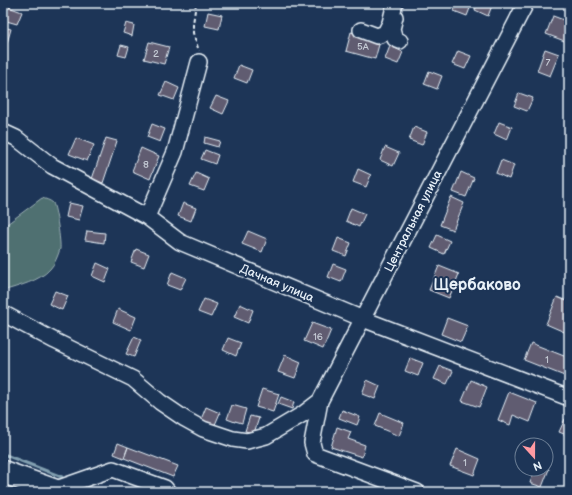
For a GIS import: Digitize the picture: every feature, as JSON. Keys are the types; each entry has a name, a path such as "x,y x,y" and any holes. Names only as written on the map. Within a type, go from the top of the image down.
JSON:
{"highway":[{"path":"3,472 56,491"}],"street":[{"path":"361,30 377,36 385,33 397,3"},
{"path":"397,3 392,29 395,39 400,41"},
{"name":"Центральная улица","path":"417,492 315,454 312,443 320,401 526,3"},
{"path":"147,217 175,152 200,62"},
{"name":"Дачная улица","path":"3,132 16,138 52,166 147,217 180,242 363,319 569,398"},
{"path":"6,314 55,341 133,379 160,402 203,429 233,439 247,441 266,436 303,414 320,401"},
{"path":"56,491 113,469 165,488 168,492"}],"path":[{"path":"196,3 193,33 199,49 200,62"}],"green space":[{"path":"42,198 52,202 54,206 60,246 55,262 52,267 41,277 3,291 3,226"}],"building":[{"path":"457,3 472,3 467,16 454,11"},
{"path":"478,3 493,3 488,16 475,10"},
{"path":"3,5 22,12 17,24 3,20"},
{"path":"208,12 222,15 219,29 205,26"},
{"path":"553,16 569,22 569,37 567,42 546,34"},
{"path":"126,23 134,25 132,36 123,33"},
{"path":"3,27 11,29 7,43 3,42"},
{"path":"351,32 380,41 375,59 346,51"},
{"path":"149,42 169,47 164,64 144,59"},
{"path":"121,45 129,47 126,57 118,55"},
{"path":"390,46 403,52 398,64 385,59"},
{"path":"545,49 559,54 550,76 537,71"},
{"path":"458,51 471,56 465,69 452,64"},
{"path":"239,65 252,70 247,83 234,78"},
{"path":"429,71 442,76 437,89 424,84"},
{"path":"166,82 179,88 174,100 160,95"},
{"path":"519,93 533,98 527,111 514,106"},
{"path":"216,96 229,101 223,114 210,108"},
{"path":"499,122 512,127 507,140 494,134"},
{"path":"152,124 165,129 160,142 147,137"},
{"path":"414,127 427,132 422,145 409,140"},
{"path":"205,137 220,141 218,147 204,143"},
{"path":"76,138 94,145 87,161 69,154"},
{"path":"106,138 117,141 103,183 92,179"},
{"path":"385,147 399,153 393,166 380,160"},
{"path":"141,148 159,156 150,179 132,171"},
{"path":"205,150 218,155 215,164 201,159"},
{"path":"501,160 514,165 509,179 496,173"},
{"path":"358,169 371,175 366,187 353,182"},
{"path":"461,172 474,178 466,197 453,192"},
{"path":"196,173 209,179 204,191 190,186"},
{"path":"451,197 464,203 453,230 440,225"},
{"path":"69,203 83,206 79,220 66,217"},
{"path":"183,203 196,208 191,221 178,216"},
{"path":"351,208 365,214 359,227 346,221"},
{"path":"87,231 105,233 104,243 85,240"},
{"path":"248,231 267,239 262,252 242,244"},
{"path":"437,235 450,241 444,254 431,248"},
{"path":"338,238 351,243 346,256 333,251"},
{"path":"136,249 149,254 144,267 131,262"},
{"path":"97,263 110,269 105,282 92,276"},
{"path":"333,264 346,269 341,282 328,277"},
{"path":"439,266 459,274 449,298 429,290"},
{"path":"172,272 186,278 180,290 167,285"},
{"path":"55,291 68,296 62,310 49,304"},
{"path":"557,297 569,302 569,334 546,324"},
{"path":"204,299 217,304 211,317 198,312"},
{"path":"240,304 253,310 248,323 234,317"},
{"path":"118,309 136,317 131,330 113,322"},
{"path":"447,318 468,326 461,342 441,334"},
{"path":"312,323 331,330 323,349 304,341"},
{"path":"134,337 141,340 134,357 126,354"},
{"path":"228,338 241,343 236,356 223,350"},
{"path":"531,343 569,358 569,371 567,377 524,360"},
{"path":"285,355 301,362 295,378 278,372"},
{"path":"410,358 423,363 418,376 405,371"},
{"path":"440,366 453,371 447,384 434,379"},
{"path":"367,380 380,386 375,399 362,394"},
{"path":"471,380 487,387 479,407 462,401"},
{"path":"262,389 279,394 273,412 256,407"},
{"path":"509,392 537,403 530,422 513,415 510,425 498,420"},
{"path":"281,397 294,402 292,409 278,404"},
{"path":"232,405 246,409 242,423 227,419"},
{"path":"206,407 220,413 214,427 200,422"},
{"path":"342,410 360,417 357,425 339,418"},
{"path":"380,413 404,423 399,436 375,426"},
{"path":"250,416 259,418 254,433 245,431"},
{"path":"565,419 569,420 569,436 559,432"},
{"path":"337,427 351,432 348,439 365,445 362,457 331,447"},
{"path":"118,443 128,447 124,458 114,454"},
{"path":"128,447 178,466 173,477 124,458"},
{"path":"457,449 480,459 474,475 450,466"},
{"path":"532,477 546,477 542,487 530,483"}],"waterway":[{"path":"3,454 62,477"}],"district":[{"name":"Щербаково","path":"477,284"}]}
